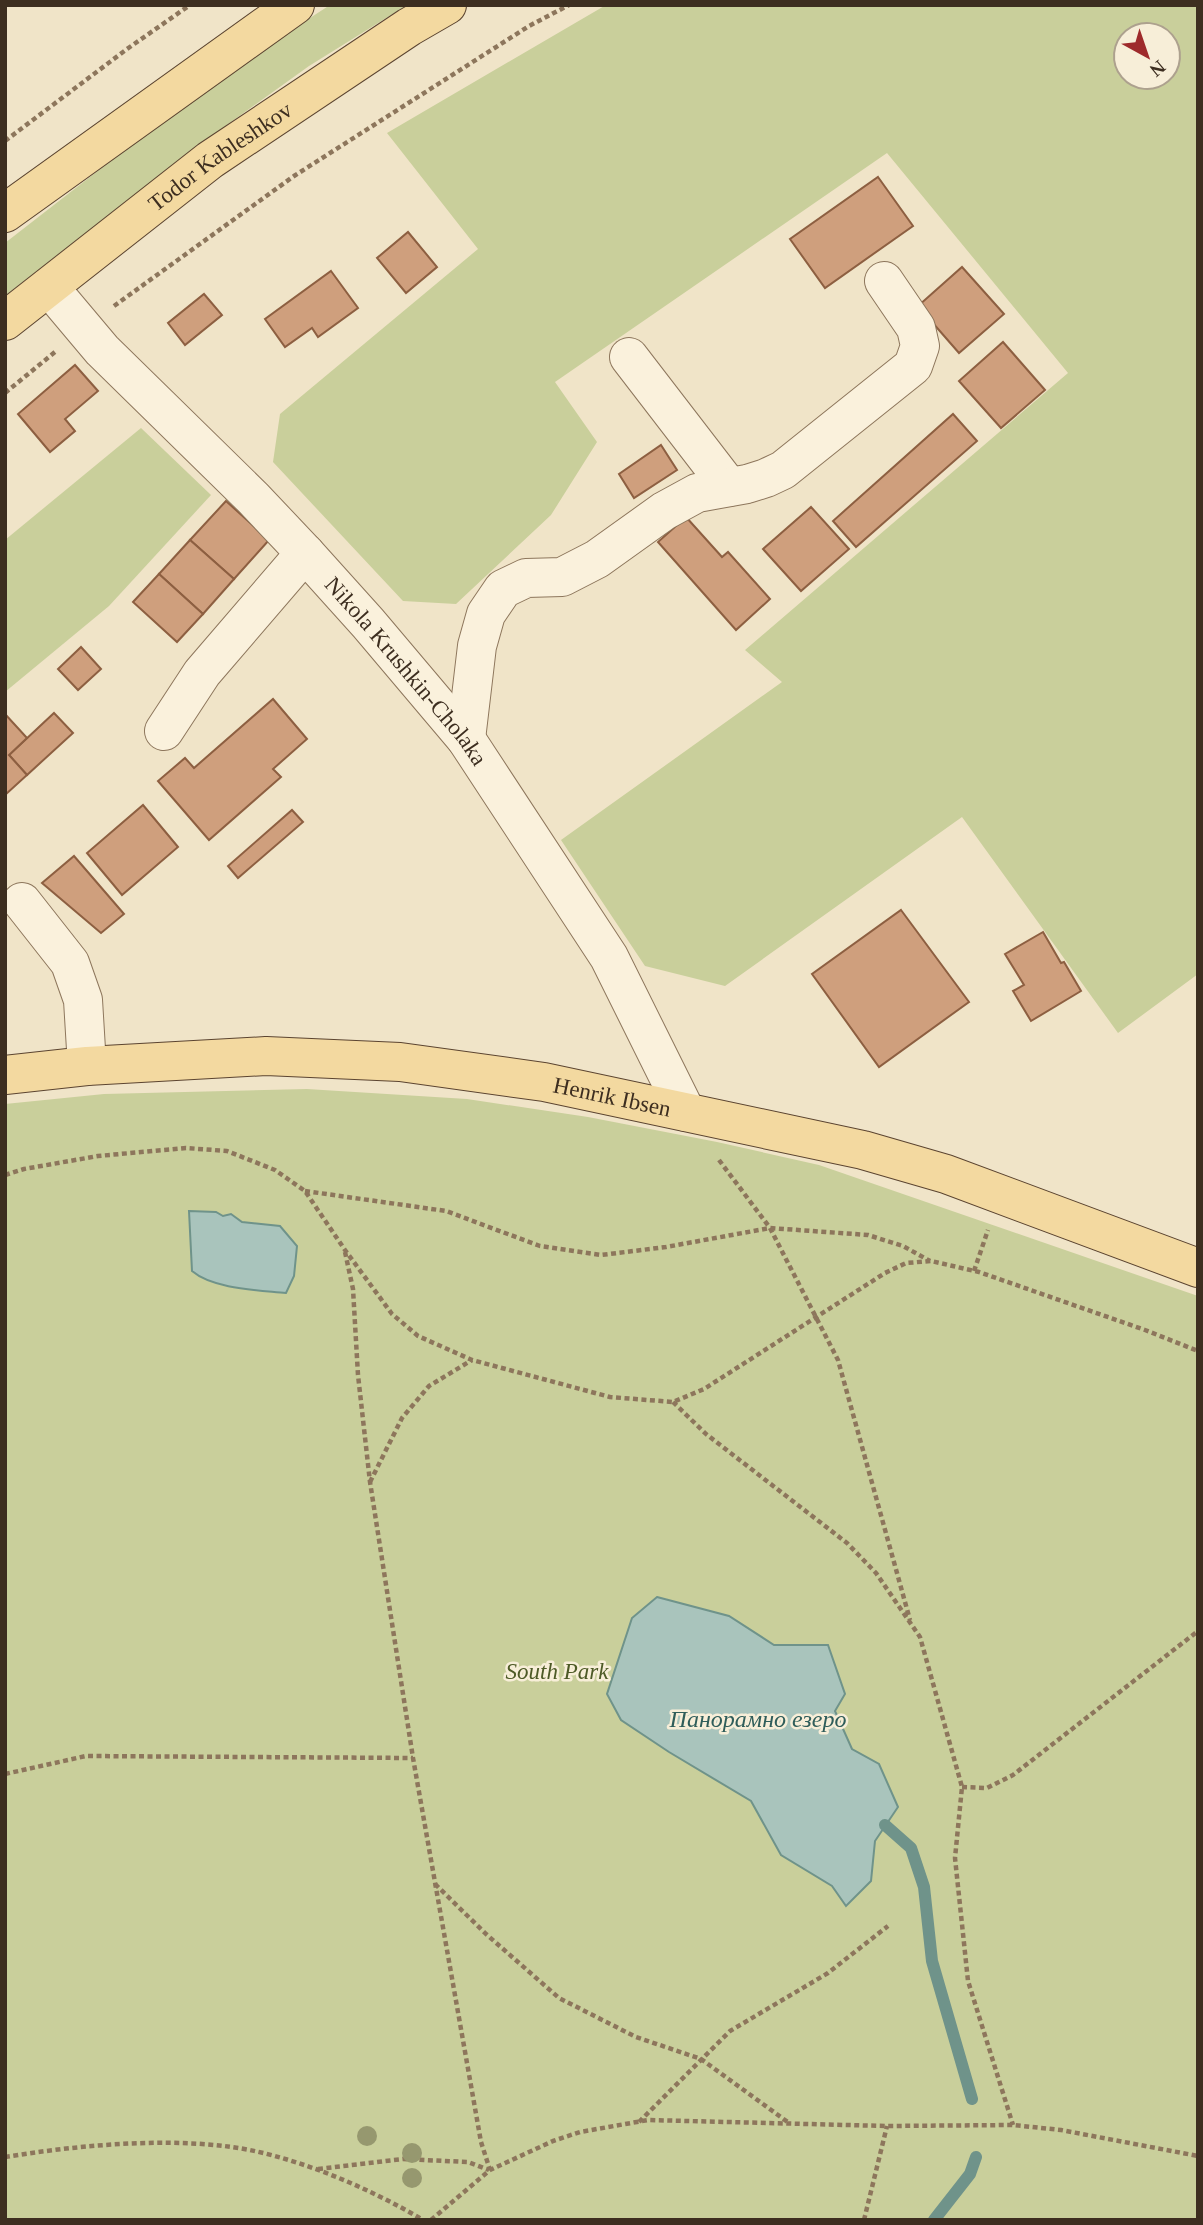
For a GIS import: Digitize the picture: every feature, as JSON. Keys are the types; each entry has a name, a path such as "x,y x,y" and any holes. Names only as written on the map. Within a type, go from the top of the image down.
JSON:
{"main road":[{"path":"5,214 295,5"},
{"name":"Todor Kableshkov","path":"5,321 210,160 408,27 447,5"},
{"name":"Henrik Ibsen","path":"5,1075 87,1066 266,1056 400,1062 544,1082 863,1150 946,1174 1198,1268"}],"street":[{"path":"466,739 477,646 486,614 503,589 526,578 562,577 597,559 664,511 697,493 766,478 783,470 914,366 920,346 916,328 884,281"},
{"name":"Nikola Krushkin-Cholaka","path":"49,287 102,350 253,498 305,553 466,739 609,957 686,1112"},
{"path":"629,357 729,487"},
{"path":"164,731 202,673 305,553"},
{"path":"22,902 70,963 83,1000 87,1066"}],"path":[{"path":"5,141 190,5"},
{"path":"107,312 294,176 529,26 569,5"},
{"path":"5,393 57,351"},
{"path":"686,1112 729,1175 770,1228 838,1360 911,1624"},
{"path":"5,1175 98,1156 186,1148 227,1151 275,1170 305,1191 392,1314 418,1336 472,1360 610,1397 673,1402 704,1389 885,1273 906,1263 931,1261"},
{"path":"305,1191 446,1211 540,1246 601,1255 666,1247 770,1228 868,1235 903,1246 931,1261 974,1271 1145,1329 1198,1351"},
{"path":"974,1271 988,1229"},
{"path":"345,1250 354,1289 358,1375 370,1482 413,1758 481,2142 490,2170"},
{"path":"370,1482 402,1418 429,1386 472,1360"},
{"path":"673,1402 706,1434 847,1543 876,1573 920,1637 962,1787 955,1858 968,1981 1013,2125"},
{"path":"962,1787 987,1788 1013,1775 1198,1630"},
{"path":"5,1774 86,1756 413,1758"},
{"path":"435,1883 486,1934 559,1998 636,2037 701,2059 789,2123"},
{"path":"638,2122 730,2031 828,1973 888,1926"},
{"path":"431,2220 490,2170 553,2141 580,2132 648,2120 887,2126 1013,2125 1061,2130 1198,2156"},
{"path":"864,2220 887,2126"},
{"path":"5,2157 148,2143 225,2146 282,2158 335,2177 423,2220"},
{"path":"315,2170 403,2159 468,2162 490,2170"}],"green space":[{"path":"330,5 407,5 309,66 195,148 5,296 5,243 216,79"},
{"path":"606,5 1198,5 1198,974 1118,1033 962,817 725,986 645,966 561,840 782,682 745,650 1068,373 887,153 555,382 597,442 551,515 456,604 403,601 273,462 280,414 478,249 387,133"},
{"path":"141,428 211,495 109,606 5,692 5,540"},
{"name":"South Park","path":"307,1089 467,1099 588,1117 819,1165 1198,1296 1198,2220 5,2220 5,1104 104,1094"}],"water":[{"path":"189,1211 216,1212 223,1216 231,1214 242,1222 280,1226 297,1246 294,1276 286,1293 224,1285 192,1271"},
{"name":"Панорамно езеро","path":"657,1597 729,1616 774,1645 828,1645 845,1694 835,1711 852,1749 879,1764 898,1807 875,1841 871,1881 846,1906 832,1886 781,1855 751,1801 621,1720 607,1694 632,1618"}],"building":[{"path":"878,177 913,226 825,288 790,239"},
{"path":"408,232 437,267 406,293 377,258"},
{"path":"962,267 1004,314 959,353 918,306"},
{"path":"331,271 358,308 318,337 312,328 285,347 265,319"},
{"path":"204,294 222,315 185,345 168,323"},
{"path":"1003,342 1045,390 1001,428 959,381"},
{"path":"75,365 98,391 65,419 75,431 50,452 18,414"},
{"path":"953,414 977,441 856,547 833,521"},
{"path":"661,445 677,470 634,498 619,474"},
{"path":"226,501 269,540 234,579 190,540"},
{"path":"811,507 849,549 801,591 763,549"},
{"path":"686,517 722,557 728,552 770,599 736,630 658,542"},
{"path":"190,540 234,579 203,614 159,574"},
{"path":"159,574 203,614 177,642 133,602"},
{"path":"81,647 101,669 78,690 58,669"},
{"path":"273,699 307,739 273,769 281,777 209,840 158,781 185,758 194,768"},
{"path":"54,713 73,733 27,775 9,755"},
{"path":"5,714 27,738 9,755 27,775 5,795"},
{"path":"143,805 178,847 122,895 87,853"},
{"path":"292,810 303,822 238,878 228,866"},
{"path":"74,856 124,914 101,933 42,883"},
{"path":"901,910 969,1002 879,1067 812,974"},
{"path":"1043,932 1081,991 1031,1021 1013,991 1024,985 1005,954"}],"waterway":[{"path":"885,1825 911,1848 924,1887 932,1961 972,2099"},
{"path":"934,2220 970,2174 976,2157"}]}
